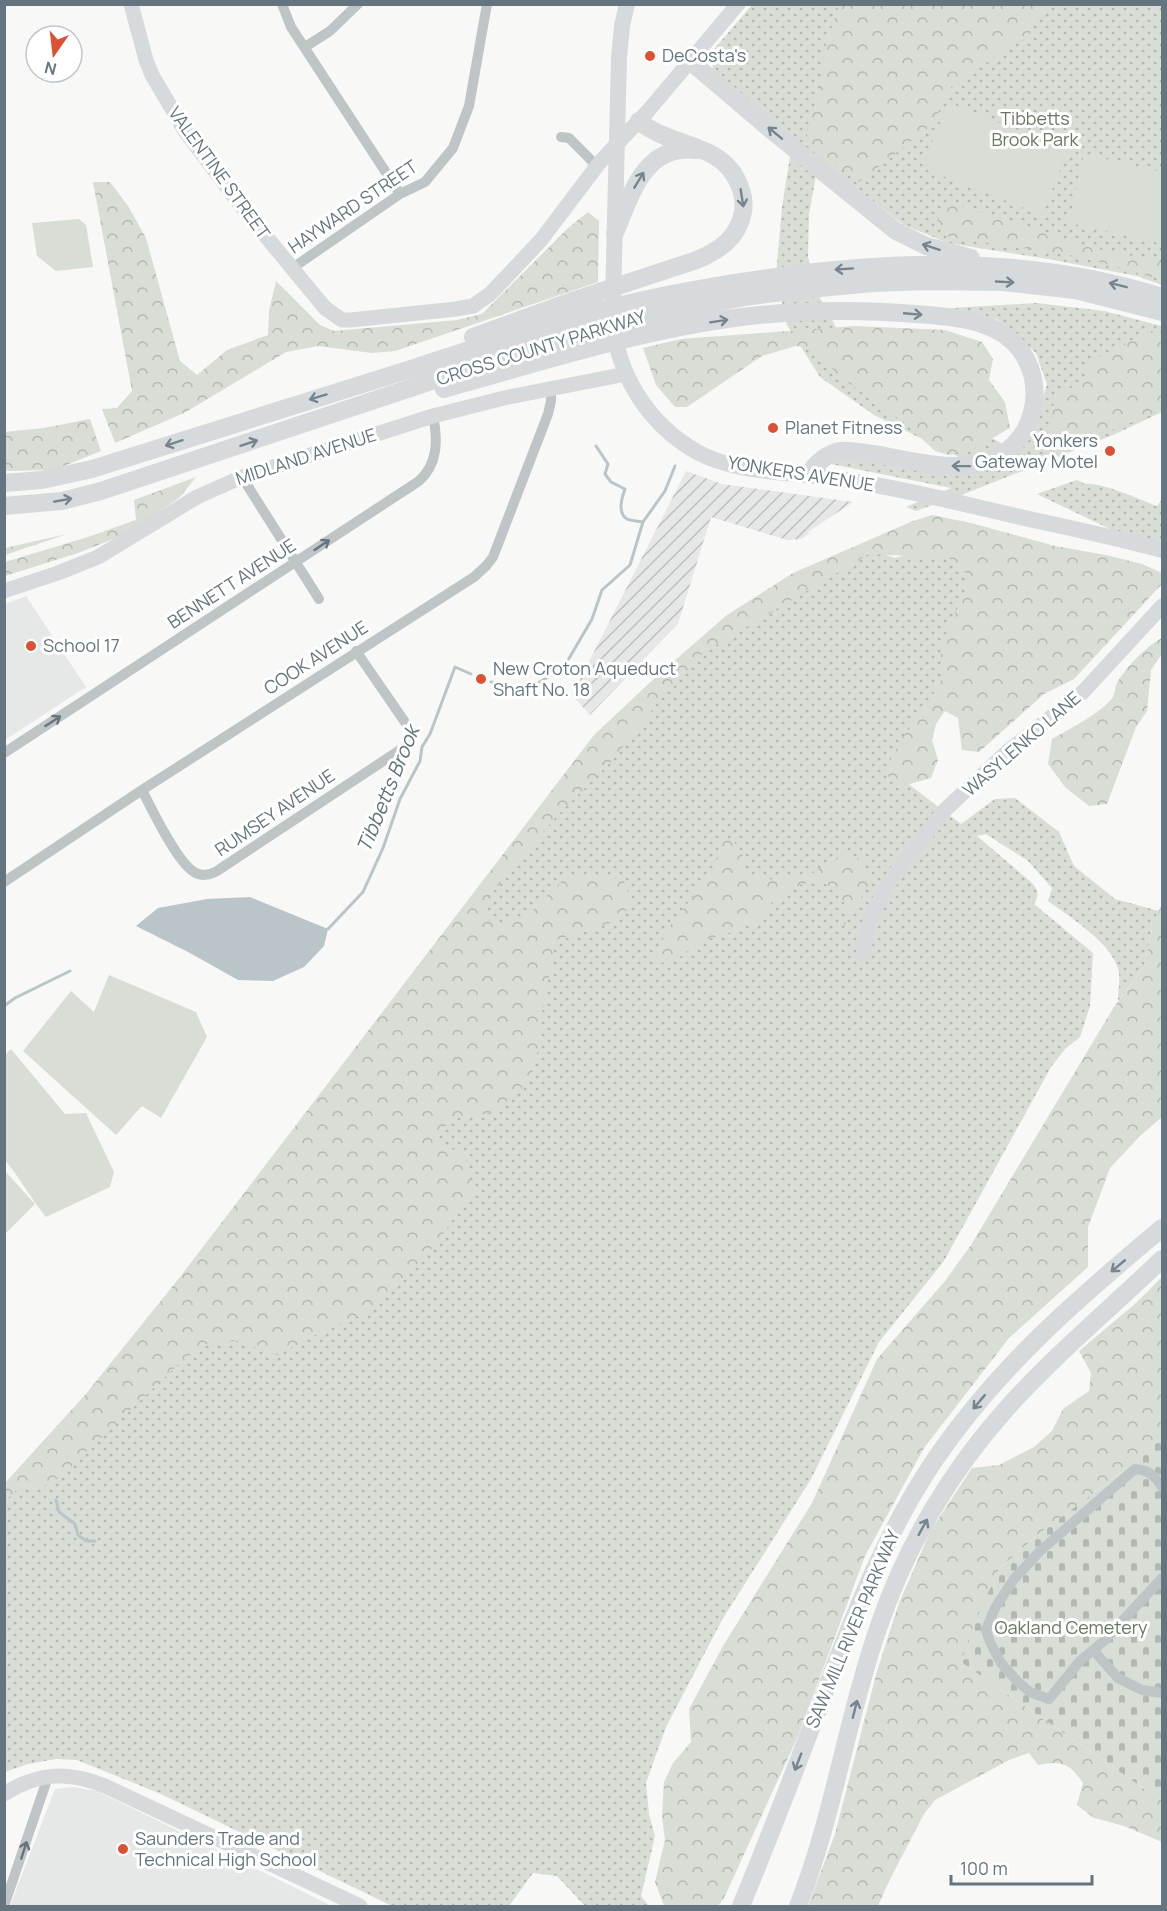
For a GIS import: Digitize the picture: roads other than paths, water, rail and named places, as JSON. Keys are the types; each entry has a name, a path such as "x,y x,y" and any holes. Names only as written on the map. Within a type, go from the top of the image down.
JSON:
{"highway":[{"path":"690,61 896,231 926,246 1008,268"},
{"path":"366,383 437,351 714,252 731,238 740,224 744,208 739,184 727,165 709,153 660,134 639,122"},
{"path":"615,233 637,182 652,163 677,150 693,149 709,153"},
{"name":"CROSS COUNTY PARKWAY","path":"4,483 51,478 92,469 366,383 589,331 644,309 717,285 819,272 957,265 1008,268 1093,279 1162,297"},
{"name":"CROSS COUNTY PARKWAY","path":"644,309 690,306 781,292 928,281 1039,285 1094,294 1162,312"},
{"path":"4,506 62,501 101,491 329,416 397,402 589,331 641,336 726,319 771,314 832,311 898,312 944,316 986,325 1005,336 1026,358 1034,385 1031,416 1015,444 996,458 980,464 959,466 841,451 820,461 808,475"},
{"name":"SAW MILL RIVER PARKWAY","path":"741,1901 870,1578 916,1489 967,1416 1018,1357 1074,1303 1162,1228"},
{"name":"SAW MILL RIVER PARKWAY","path":"798,1906 823,1829 860,1688 880,1623 906,1561 938,1501 975,1447 1009,1406 1162,1259"},
{"path":"809,1906 823,1829"}],"main road":[{"name":"YONKERS AVENUE","path":"627,4 619,58 614,322 617,345 626,374 641,400 658,422 684,444 720,462 891,488 1162,550"}],"street":[{"name":"VALENTINE STREET","path":"131,4 152,75 185,131 291,269 325,308 342,320 390,317 473,306 490,294 541,240 597,166"},
{"path":"282,4 291,27 400,194"},
{"path":"305,48 330,31 358,4"},
{"name":"HAYWARD STREET","path":"291,269 400,194 425,182 453,148 470,106 487,4"},
{"path":"561,137 569,138 597,166 639,122 738,4"},
{"name":"MIDLAND AVENUE","path":"4,591 98,557 197,497 242,477 433,416 479,404 626,374"},
{"name":"COOK AVENUE","path":"4,882 356,651 474,577 493,557 548,414 551,389"},
{"name":"BENNETT AVENUE","path":"4,753 423,477 436,453 436,430 433,416"},
{"path":"242,477 319,599"},
{"name":"WASYLENKO LANE","path":"863,954 870,919 881,897 894,875 946,809 1008,751 1083,692 1162,606"},
{"name":"RUMSEY AVENUE","path":"142,790 162,829 182,859 193,872 210,875 406,746 410,732 356,651"},
{"path":"1162,1487 1156,1476 1145,1469 1136,1469 1040,1551 1014,1580 994,1608 986,1630 1001,1663 1017,1681 1030,1692 1049,1699 1080,1661 1104,1641 1162,1578"},
{"path":"1093,1650 1118,1678 1142,1690 1162,1693"},
{"path":"4,1794 34,1779 48,1777 72,1776 94,1782 360,1906"},
{"path":"4,1906 48,1777"}],"waterway":[{"path":"596,446 608,464 605,474 611,482 625,489 621,505 622,513 629,520 643,522"},
{"name":"Tibbetts Brook","path":"491,682 521,691 564,667 592,619 602,590 630,565 643,522 665,491 675,466"},
{"name":"Tibbetts Brook","path":"328,929 363,892 383,848 400,799 420,761 422,747 430,734 455,667 471,674"},
{"name":"Tibbetts Brook","path":"4,1006 15,998 70,971"},
{"path":"56,1500 59,1512 75,1524 78,1535 86,1541 95,1541"}],"place":[{"name":"DeCosta's","path":"650,56"},
{"name":"Planet Fitness","path":"773,428"},
{"name":"Yonkers Gateway Motel","path":"1110,451"},
{"name":"School 17","path":"31,646"},
{"name":"New Croton Aqueduct Shaft No. 18","path":"481,679"},
{"name":"Saunders Trade and Technical High School","path":"123,1849"}],"park label":[{"name":"Tibbetts Brook Park","path":"1035,129"},
{"name":"Oakland Cemetery","path":"1071,1628"}]}
